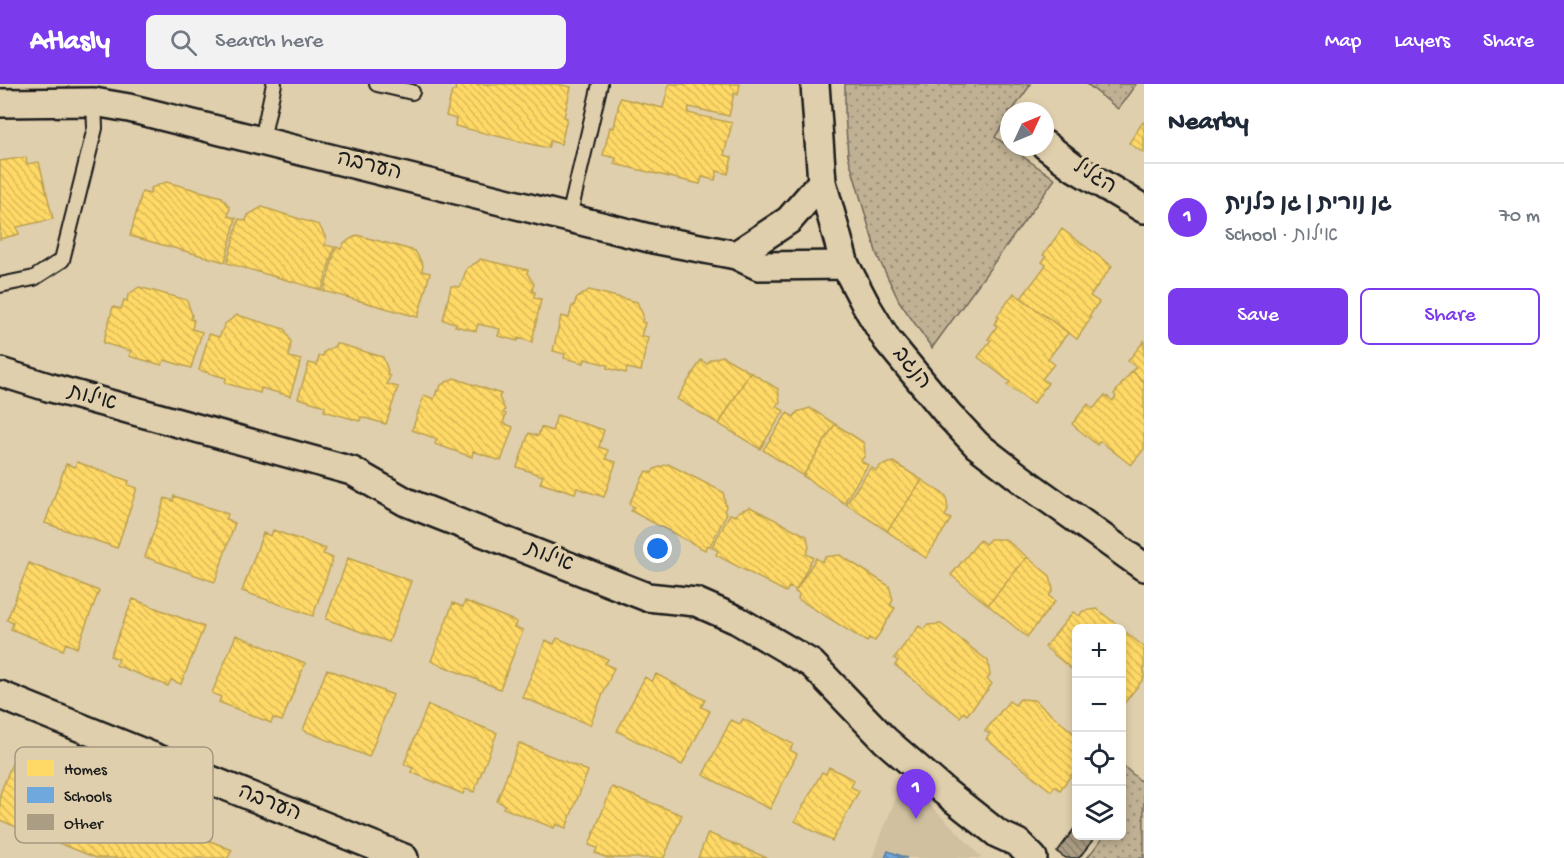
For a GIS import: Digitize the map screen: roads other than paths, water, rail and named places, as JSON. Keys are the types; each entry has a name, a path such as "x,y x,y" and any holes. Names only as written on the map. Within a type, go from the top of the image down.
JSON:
{"street":[{"name":"הנגב","path":"815,84 822,182 845,265 887,340 977,446 1144,567"},
{"name":"הערבה","path":"0,103 94,102 129,108 653,239 736,255 759,266 845,265"},
{"name":"הגליל","path":"1054,152 1075,168 1144,210"},
{"path":"736,255 789,220 822,182"},
{"name":"אילות","path":"0,372 352,471 406,502 647,597 696,602 737,620 812,664 885,740 945,792 998,834 1018,843 1033,858"},
{"name":"הערבה","path":"0,695 129,747"},
{"name":"הערבה","path":"213,781 404,858"}],"lane":[{"path":"262,140 274,84"},
{"path":"377,84 412,92"},
{"path":"569,217 600,84"},
{"path":"0,285 34,278 62,260 96,128 94,102"}],"place":[{"name":"גן נורית | גן כלנית","path":"916,819"}]}
